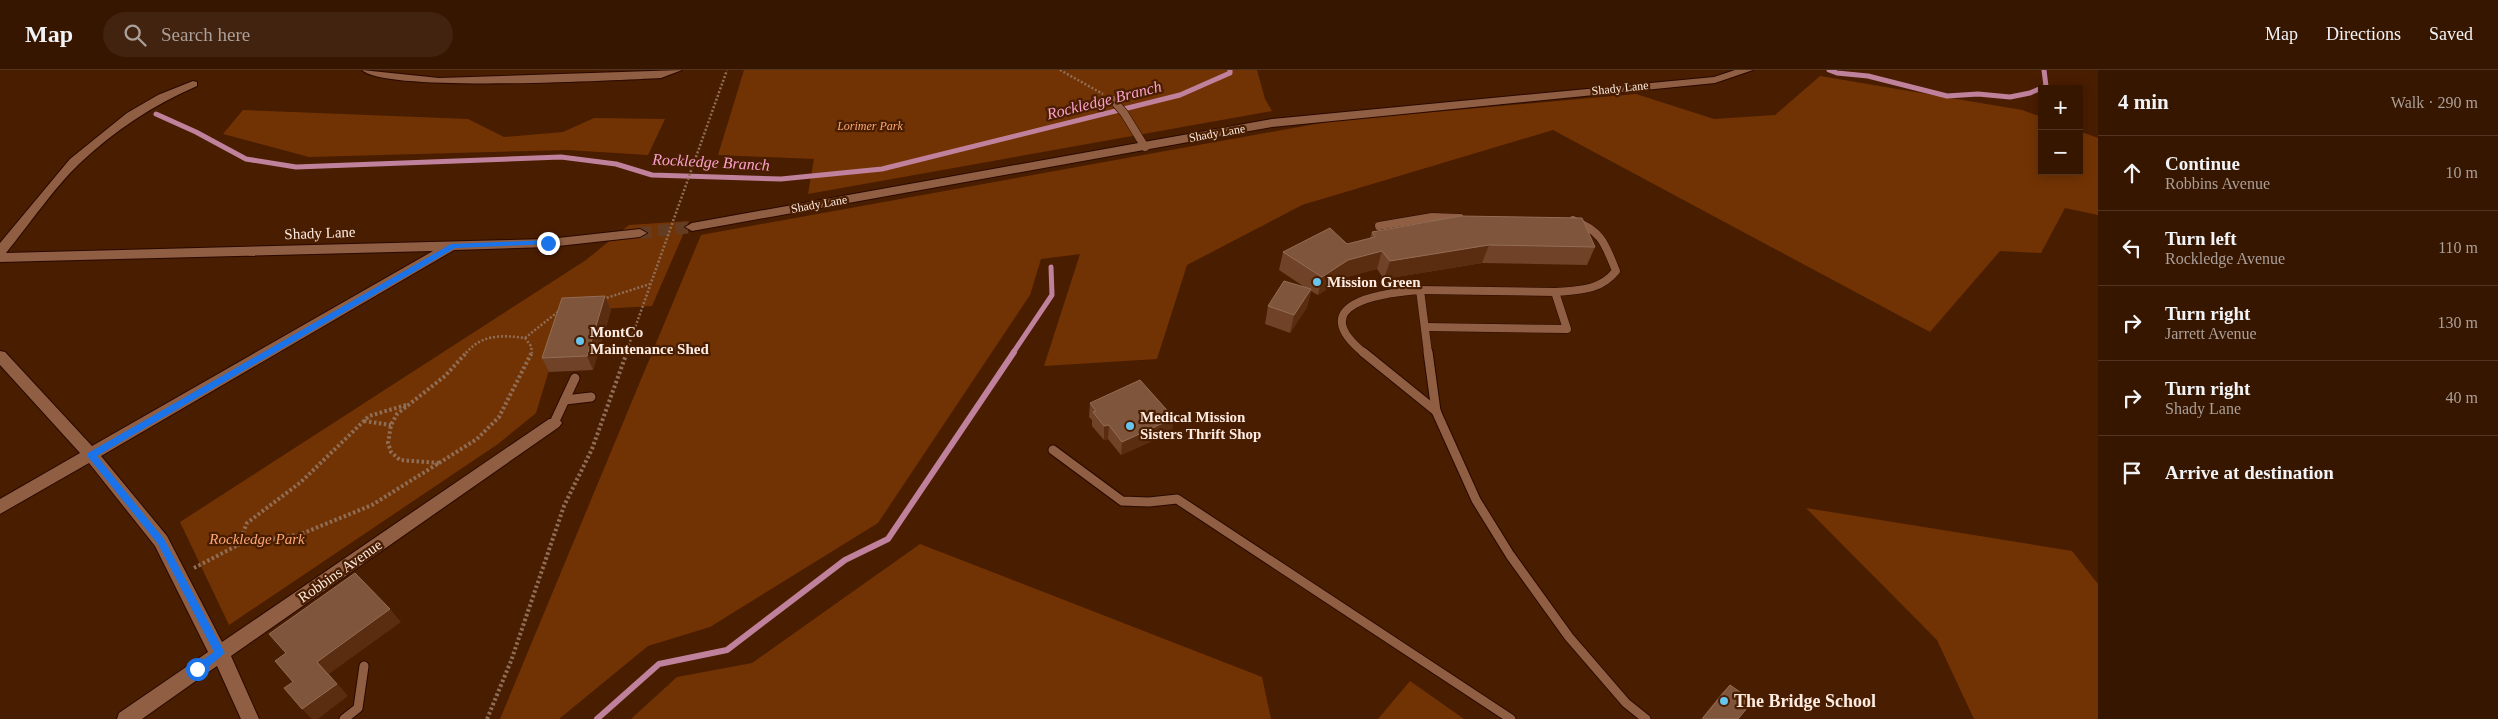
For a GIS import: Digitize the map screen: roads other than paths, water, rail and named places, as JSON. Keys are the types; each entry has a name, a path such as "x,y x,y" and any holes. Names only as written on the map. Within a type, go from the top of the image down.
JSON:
{"street":[{"path":"368,70 376,73 439,81 661,74 676,70"},
{"name":"Shady Lane","path":"692,227 1272,123 1715,80 1747,70"},
{"path":"0,252 74,162 131,116 162,97 193,84"},
{"name":"Shady Lane","path":"0,258 548,243 640,233"},
{"path":"0,507 453,245"},
{"path":"0,356 91,455 161,541 229,668 250,719"},
{"name":"Robbins Avenue","path":"126,719 554,424"}],"lane":[{"path":"1113,100 1124,113 1145,147"},
{"path":"1379,226 1432,217 1470,218"},
{"path":"1436,411 1350,341 1341,327 1342,316 1349,306 1389,293 1420,290 1555,292 1595,288 1610,281 1616,271 1600,234 1591,226 1573,220 1564,220"},
{"path":"1420,290 1436,411 1476,500 1510,555 1569,637 1626,703 1646,719"},
{"path":"1425,327 1567,329 1555,292"},
{"path":"554,424 575,378"},
{"path":"565,400 591,397"},
{"path":"1054,450 1122,501 1149,502 1177,499 1511,719"},
{"path":"344,719 358,714 364,666"}],"waterway":[{"name":"Rockledge Branch","path":"156,114 196,132 246,159 296,167 561,157 616,164 652,175 781,179 882,169 1180,95 1230,73 1230,70"},
{"name":"Rockledge Branch","path":"1829,70 1837,73 1868,76 1947,96 1978,94 2010,97 2030,93 2046,86 2044,70"},
{"path":"1013,353 1052,295 1051,267"},
{"path":"597,719 659,664 727,650 845,560 888,539 1014,352"}],"tunnel":[{"path":"640,233 692,227"}],"place":[{"name":"Mission Green","path":"1317,282"},
{"name":"MontCo Maintenance Shed","path":"580,341"},
{"name":"Medical Mission Sisters Thrift Shop","path":"1130,426"},
{"name":"The Bridge School","path":"1724,701"}],"park label":[{"name":"Lorimer Park","path":"870,126"},
{"name":"Rockledge Park","path":"257,539"}]}
